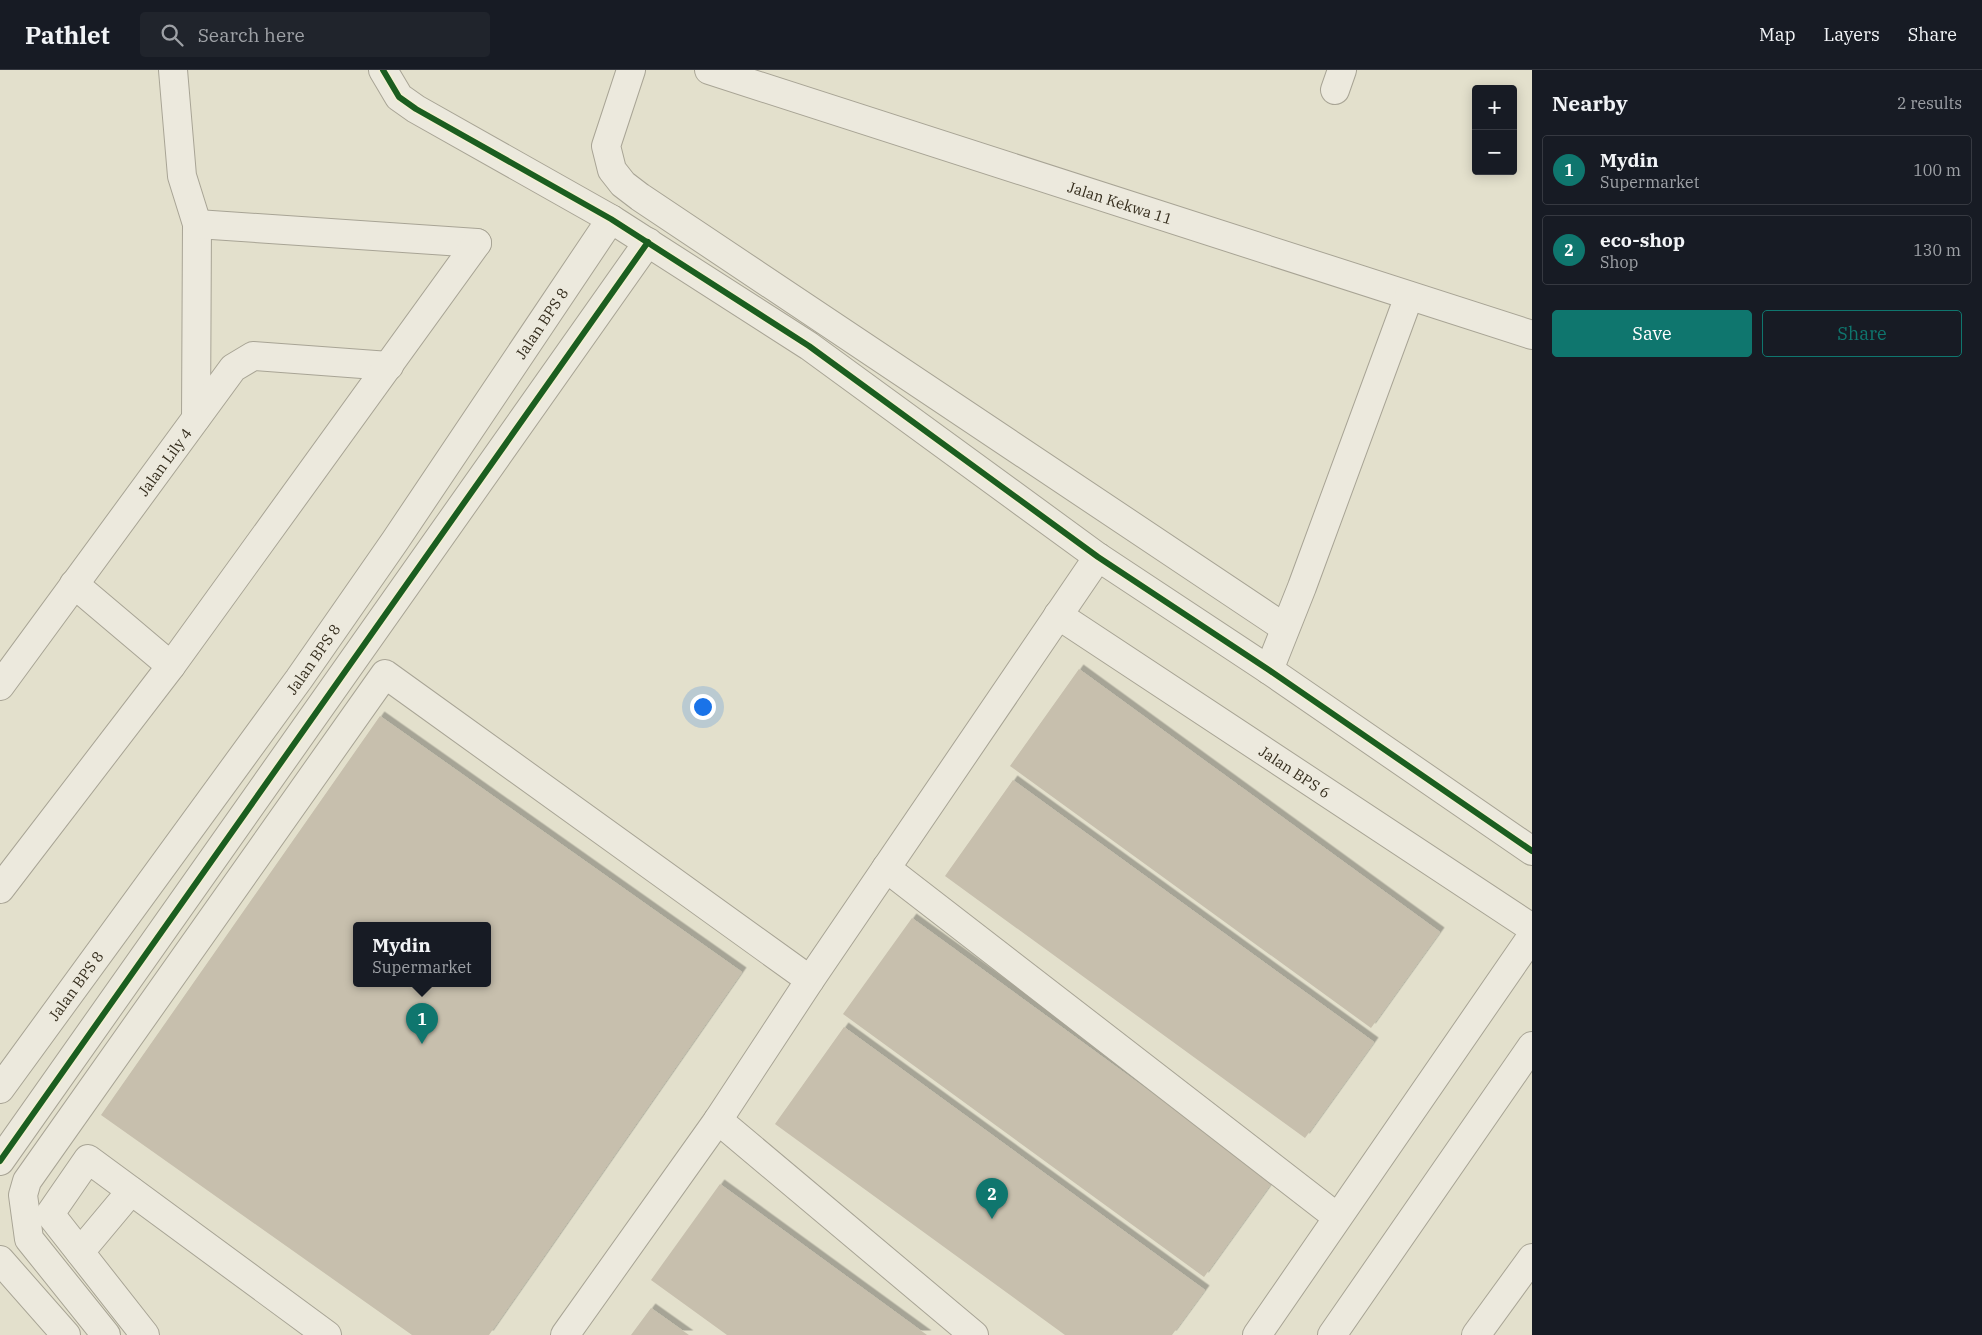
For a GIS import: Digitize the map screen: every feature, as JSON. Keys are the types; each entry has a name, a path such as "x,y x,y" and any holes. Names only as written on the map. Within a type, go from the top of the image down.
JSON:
{"street":[{"path":"173,70 182,176 197,224 196,418"},
{"path":"383,70 399,97 416,109 611,219 809,346 1098,557 1269,670 1532,851"},
{"path":"631,70 606,146 612,170 623,184 640,198 1285,628"},
{"name":"Jalan Kekwa 11","path":"710,70 1532,335"},
{"name":"Jalan BPS 8","path":"0,1089 305,670 400,533 611,219"},
{"path":"0,889 171,666 478,243 197,224"},
{"path":"0,1160 648,242"},
{"path":"1269,670 1409,296"},
{"name":"Jalan Lily 4","path":"0,686 233,368 253,356 389,366"},
{"path":"566,1335 718,1120 810,980 1098,557"},
{"path":"74,584 171,666"},
{"name":"Jalan BPS 6","path":"1058,615 1532,928"},
{"path":"106,1335 29,1239 23,1195 27,1181 385,674 810,980"},
{"path":"886,868 1337,1217"},
{"path":"1257,1335 1532,936"},
{"path":"1332,1335 1532,1046"},
{"path":"718,1120 974,1335"},
{"path":"145,1335 50,1214 88,1159 327,1335"},
{"path":"80,1252 131,1191"},
{"path":"1476,1335 1532,1258"},
{"path":"0,1260 66,1335"}],"building":[{"path":"1079,669 1440,932 1371,1028 1010,766"},
{"path":"380,716 742,972 489,1335 412,1335 101,1115"},
{"path":"1013,780 1374,1042 1305,1138 945,876"},
{"path":"912,918 1273,1181 1204,1277 843,1014"},
{"path":"844,1027 1205,1290 1172,1335 1065,1335 775,1124"},
{"path":"720,1184 927,1335 727,1335 651,1280"},
{"path":"651,1308 689,1335 631,1335"}],"cycle path":[{"path":"383,70 399,97 416,109 611,219 809,346 1098,557 1269,670 1532,851"},
{"path":"0,1161 648,242"}],"place":[{"name":"Mydin","path":"422,1044"},
{"name":"eco-shop","path":"992,1219"}]}
